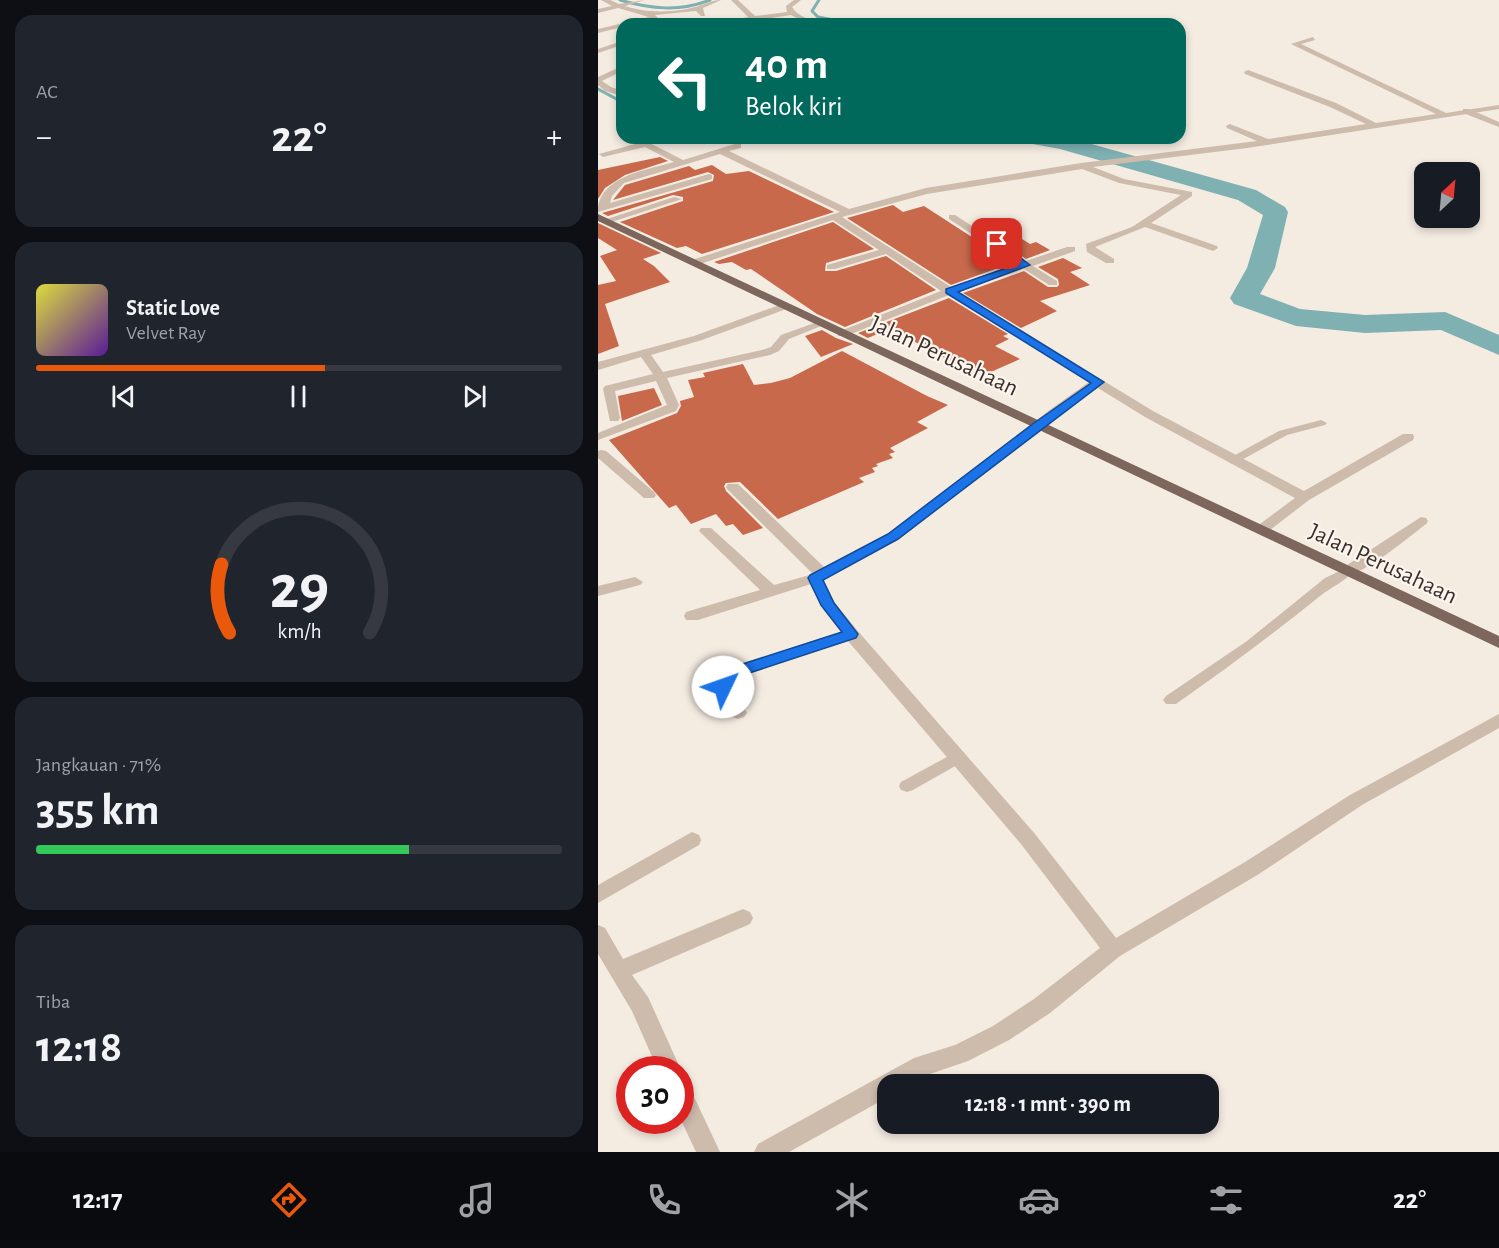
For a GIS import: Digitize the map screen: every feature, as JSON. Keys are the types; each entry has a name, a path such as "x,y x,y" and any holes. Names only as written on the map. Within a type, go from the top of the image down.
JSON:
{"main road":[{"name":"Jalan Perusahaan","path":"601,214 820,324 1498,643"}],"street":[{"path":"604,0 654,18"},
{"path":"598,9 636,0"},
{"path":"646,18 698,9 718,0"},
{"path":"734,0 754,18"},
{"path":"798,0 788,7 791,13 800,18"},
{"path":"698,9 707,18"},
{"path":"770,18 791,13"},
{"path":"598,31 616,26"},
{"path":"1313,39 1295,44 1443,114"},
{"path":"598,51 616,45"},
{"path":"616,71 598,80 608,89 616,92"},
{"path":"1248,72 1333,105 1374,125"},
{"path":"696,262 834,216 914,194 1081,166 1267,142 1498,107"},
{"path":"1230,126 1267,142"},
{"path":"603,154 646,144 682,163"},
{"path":"601,214 608,195 619,182 739,146 736,144"},
{"path":"722,152 848,212"},
{"path":"1081,166 1122,181 1189,194 1132,230 1090,245 1091,250 1110,261"},
{"path":"601,214 709,177"},
{"path":"601,214 677,199"},
{"path":"834,216 886,251 1098,382 1232,460 1304,497"},
{"path":"952,217 997,244 1053,283"},
{"path":"1143,223 1213,248"},
{"path":"842,334 950,291 1071,249"},
{"path":"831,267 886,251"},
{"path":"614,418 609,389 598,367 698,338 785,306"},
{"path":"609,389 766,353 775,349 785,337 820,324"},
{"path":"645,354 660,376 673,405 672,408 599,434 600,456 649,495"},
{"path":"692,616 819,576 893,537 1038,425 1098,382"},
{"path":"1261,530 1304,497 1408,437"},
{"path":"733,487 819,576 828,605 1044,858 1113,950"},
{"path":"1346,572 1369,559 1422,521"},
{"path":"706,531 772,591"},
{"path":"598,591 635,582"},
{"path":"738,714 722,685 728,675 851,634"},
{"path":"908,1074 922,1066 960,1054 1001,1033 1042,1006 1113,950 1252,868 1356,800 1498,720"},
{"path":"598,895 692,840"},
{"path":"618,971 743,918"},
{"path":"598,934 618,971 640,1004 664,1056"},
{"path":"766,1152 877,1091"},
{"path":"694,1121 709,1152"}],"lane":[{"path":"1466,111 1498,125"},
{"path":"1232,460 1283,433 1321,423"},
{"path":"1171,700 1252,644 1330,581 1346,572"},
{"path":"907,786 958,757"}],"building":[{"path":"660,157 668,161 625,175 605,188 598,199 598,170"},
{"path":"712,165 726,174 749,171 834,212 702,254 686,246 677,248 620,222 683,201 683,197 673,195 608,216 602,213 713,181 714,175 708,172 613,200 625,185 689,166 695,170"},
{"path":"893,205 903,212 924,206 1012,263 951,285 847,218"},
{"path":"833,222 874,249 826,263 825,271 836,271 886,256 936,290 845,327 817,314 751,269 746,270 732,262 719,264 714,262"},
{"path":"598,223 661,253 643,259 654,266 670,282 605,304 619,346 598,354 598,285 616,281 600,256 617,250 598,238"},
{"path":"1003,227 1030,244 1036,242 1050,250 1026,259 985,232"},
{"path":"1063,258 1082,268 1070,272 1090,285 1040,301 1057,311 1021,328 963,293 1024,271 1048,287 1057,287 1058,279 1038,267"},
{"path":"949,298 1008,334 1003,336 1009,339 995,346 1020,359 984,375 961,362 956,364 906,337 900,340 884,331 868,338 858,333"},
{"path":"822,330 853,344 821,357 805,336"},
{"path":"842,351 948,405 917,422 928,428 890,448 895,452 889,454 893,458 876,464 878,466 872,468 875,472 859,478 864,482 778,519 740,482 726,483 724,486 726,491 763,528 743,535 733,524 726,526 716,514 691,524 676,505 669,508 609,440 677,413 681,406 680,401 694,397 688,380 705,377 703,373 743,364 754,385 771,383 790,378"},
{"path":"654,388 662,405 622,421 618,396"}],"waterway":[{"path":"620,0 665,8 699,4 710,0"},
{"path":"819,0 812,11 818,17 823,18"},
{"path":"598,89 616,99"},
{"path":"1067,144 1247,195 1276,212 1261,268 1244,298 1296,317 1365,324 1445,321 1499,346"}],"route":[{"path":"723,687 723,680 732,673 851,634 828,605 815,578 893,537 1055,412 1098,382 950,291 1025,265 997,244"}]}
